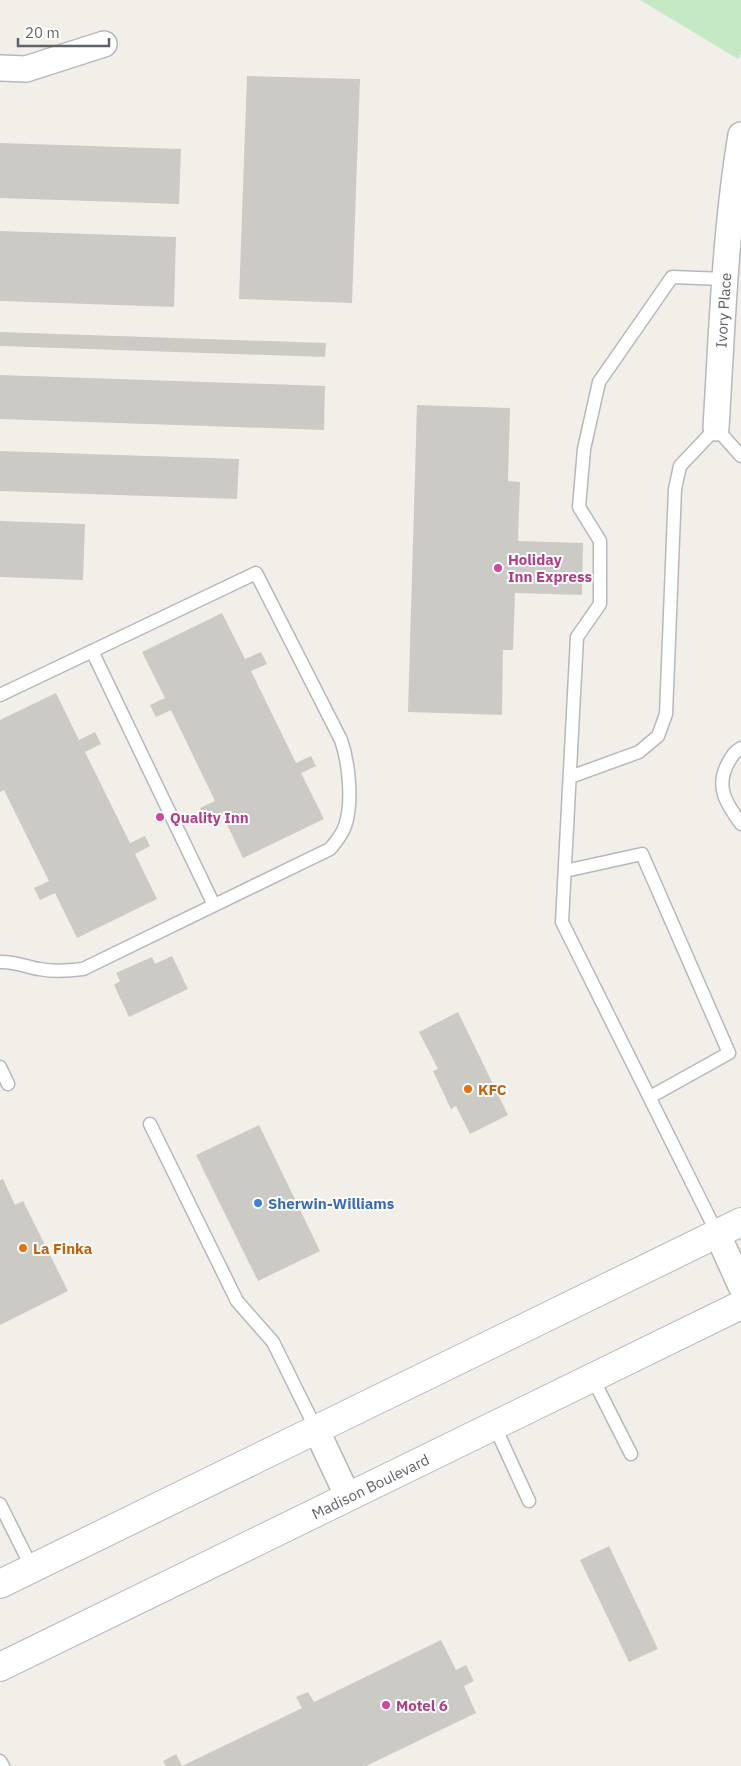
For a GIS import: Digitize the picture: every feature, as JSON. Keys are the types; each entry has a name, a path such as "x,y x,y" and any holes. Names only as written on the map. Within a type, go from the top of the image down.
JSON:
{"main road":[{"path":"0,1584 729,1228"},
{"name":"Madison Boulevard","path":"0,1667 494,1427 592,1376 741,1305"}],"street":[{"path":"0,68 26,69 104,44"},
{"name":"Ivory Place","path":"716,428 731,270 741,135"},
{"path":"729,1228 741,1286"},
{"path":"316,1429 348,1497"}],"lane":[{"path":"729,1228 650,1097 562,922 577,637 600,604 600,541 579,506 584,449 599,382 672,277 731,270"},
{"path":"570,777 639,752 658,736 666,714 675,489 680,466 716,428 741,456"},
{"path":"0,695 256,573 341,740 348,769 348,804 345,826 339,839 330,850 83,969 65,972 38,969 10,962 0,962"},
{"path":"92,651 214,905"},
{"path":"741,748 734,752 722,774 723,795 741,824"},
{"path":"565,871 642,854 729,1053 650,1097"},
{"path":"0,1067 8,1084"},
{"path":"150,1124 237,1302 273,1342 316,1429"},
{"path":"592,1376 631,1454"},
{"path":"494,1427 529,1501"},
{"path":"0,1504 32,1568"},
{"path":"0,1761 2,1766"}],"green space":[{"path":"640,0 741,0 741,54 738,59"}],"building":[{"path":"247,76 360,79 352,303 239,299"},
{"path":"0,143 181,149 179,204 0,198"},
{"path":"0,231 176,237 174,307 0,301"},
{"path":"0,332 326,343 325,357 0,346"},
{"path":"0,375 325,386 324,430 0,419"},
{"name":"Holiday Inn Express","path":"417,405 510,408 508,481 520,482 518,541 583,543 582,595 515,593 513,650 503,650 502,715 408,712"},
{"path":"0,451 239,459 237,499 0,491"},
{"path":"0,521 85,524 83,580 0,577"},
{"name":"Quality Inn","path":"222,613 245,659 261,652 267,664 251,671 296,763 311,756 316,766 301,773 324,819 243,858 221,812 206,820 200,808 215,801 171,710 156,717 150,705 165,698 142,652"},
{"name":"Quality Inn","path":"56,693 79,740 95,732 101,744 85,752 130,843 145,836 150,846 135,854 157,899 77,938 55,893 40,900 34,888 49,881 4,790 0,792 0,720"},
{"path":"172,956 188,989 129,1017 114,985 120,981 116,973 152,957 155,964"},
{"name":"KFC","path":"458,1012 508,1115 470,1134 456,1106 451,1109 433,1071 438,1069 419,1032"},
{"name":"Sherwin-Williams","path":"259,1125 320,1251 258,1281 196,1155"},
{"name":"La Finka","path":"3,1179 15,1205 23,1201 68,1291 0,1325 0,1180"},
{"path":"609,1546 658,1649 629,1662 580,1560"},
{"name":"Motel 6","path":"441,1640 456,1670 466,1665 474,1681 464,1686 476,1713 366,1766 182,1766 302,1708 296,1697 308,1692 314,1702"},
{"path":"176,1754 182,1766 166,1766 163,1761"}],"place":[{"name":"Holiday Inn Express","path":"498,568"},
{"name":"Quality Inn","path":"160,817"},
{"name":"KFC","path":"468,1089"},
{"name":"Sherwin-Williams","path":"258,1203"},
{"name":"La Finka","path":"23,1248"},
{"name":"Motel 6","path":"386,1705"}]}
